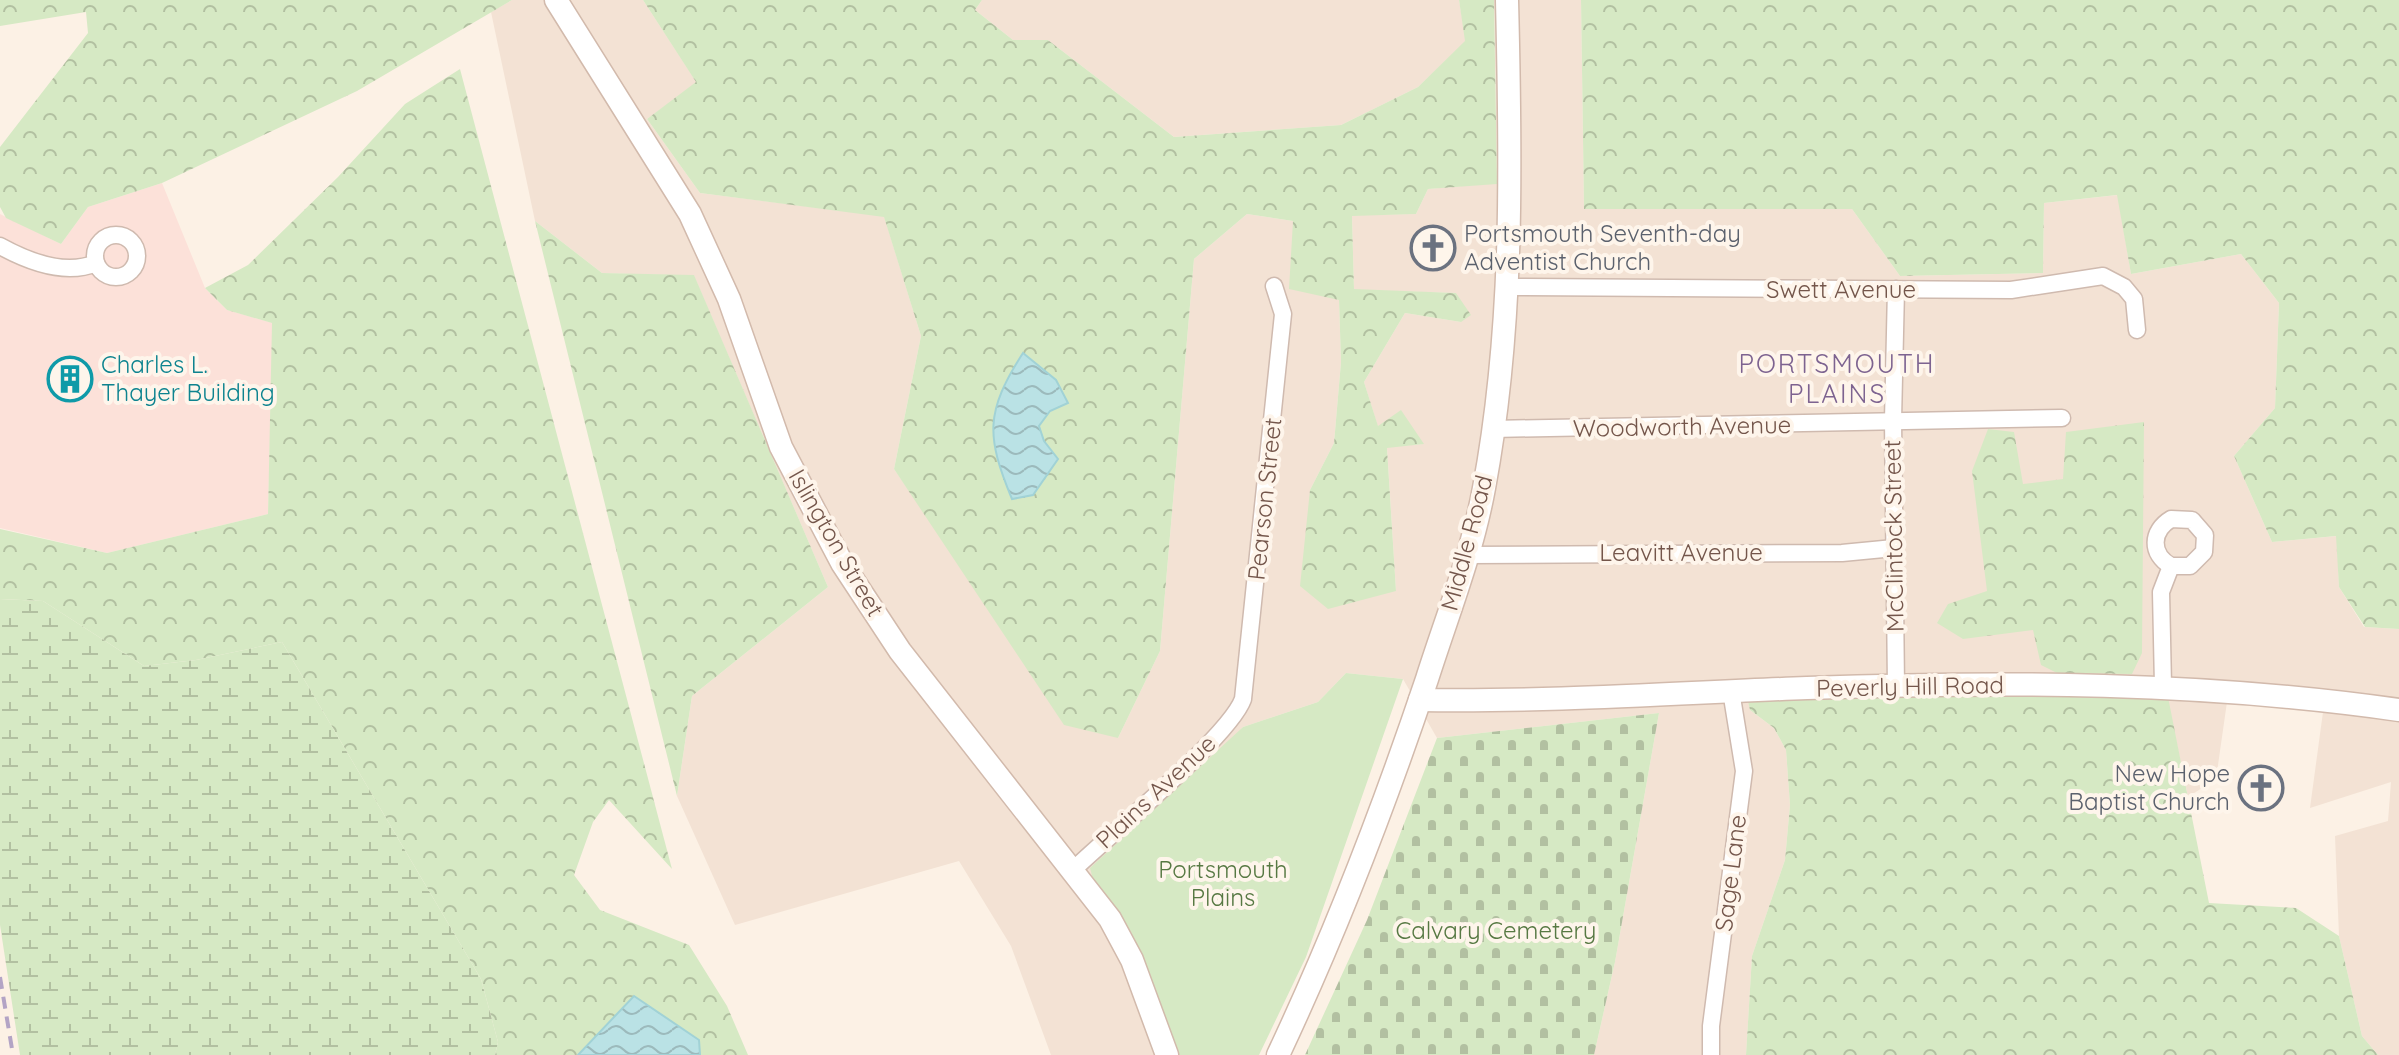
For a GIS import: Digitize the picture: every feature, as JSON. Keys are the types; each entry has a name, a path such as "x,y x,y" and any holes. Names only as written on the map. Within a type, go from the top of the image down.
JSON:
{"street":[{"name":"Islington Street","path":"556,0 690,214 729,299 781,447 842,563 900,651 1122,939 1167,1055"},
{"name":"Middle Road","path":"1278,1055 1344,909 1420,700 1468,555 1484,490 1506,287 1510,187 1507,0"},
{"path":"0,246 63,268 79,270 96,263"},
{"name":"Swett Avenue","path":"1506,287 1660,291 2011,290 2103,276 2114,279 2134,299 2137,330"},
{"name":"Pearson Street","path":"1239,712 1257,580 1283,314 1274,286"},
{"name":"McClintock Street","path":"1896,289 1893,420 1896,687"},
{"name":"Woodworth Avenue","path":"1493,429 2062,418"},
{"name":"Leavitt Avenue","path":"1468,555 1842,553 1894,548"},
{"path":"2163,686 2161,592 2171,566"},
{"name":"Peverly Hill Road","path":"1420,700 1630,698 1731,691 1896,687 2163,686 2327,700 2399,710"},
{"name":"Sage Lane","path":"1711,1055 1711,1026 1744,771 1731,691"},
{"name":"Plains Avenue","path":"1072,871 1239,712"}],"shaded area":[{"path":"512,0 643,0 697,83 647,119 700,193 884,216 921,336 894,469 957,560 1118,738 1160,651 1194,259 1247,214 1293,221 1339,300 1341,362 1334,443 1310,490 1396,591 1387,447 1423,444 1378,427 1364,382 1405,313 1461,322 1456,293 1354,290 1352,215 1416,214 1428,189 1497,183 1494,0 1581,0 1584,209 1852,209 1900,276 2043,273 2044,203 2118,195 2131,274 2241,254 2279,303 2275,408 2234,456 2272,542 2337,536 2339,587 2364,627 2399,629 2399,1055 2378,1055 2362,1036 2339,936 2335,836 2388,821 2391,782 2310,808 2323,712 2227,702 2216,779 2188,797 2167,697 1835,695 1750,710 1774,728 1786,750 1790,805 1785,860 1752,956 1746,1055 1594,1055 1615,962 1659,713 1437,738 1403,679 1346,673 1318,702 1243,727 1094,883 1131,932 1178,1055 1051,1055 1011,946 959,861 735,925 677,796 692,696 828,587 694,276 602,273 535,221 491,12"},
{"path":"982,0 1459,0 1466,41 1418,87 1341,125 1174,137 1048,40 1013,40 975,10"},
{"path":"162,183 205,288 227,310 273,323 268,514 107,553 0,528 0,214 61,244 88,207"}],"green space":[{"path":"0,0 512,0 357,91 162,183 88,207 61,244 6,218 0,207 0,147 88,33 86,12 0,26"},
{"path":"643,0 982,0 975,10 1013,40 1048,40 1174,137 1341,125 1418,87 1465,41 1459,0 1494,0 1497,184 1428,189 1416,214 1352,216 1354,289 1456,293 1471,315 1461,322 1405,313 1364,382 1378,426 1401,410 1424,444 1387,448 1396,591 1328,609 1300,586 1310,490 1334,443 1341,362 1339,300 1289,289 1293,221 1247,214 1194,259 1160,651 1118,738 1064,725 894,469 921,336 884,217 700,193 647,119 696,82","holes":["1004,383 1068,403 1050,411 1039,426 1044,441"]},
{"path":"1581,0 2399,0 2399,629 2365,627 2339,587 2336,536 2272,542 2234,456 2275,408 2279,303 2241,254 2131,274 2117,195 2044,203 2043,273 1900,276 1852,209 1584,209"},
{"path":"460,69 672,869 609,800 593,822 574,875 600,910 689,945 727,1006 748,1055 700,1055 699,1040 634,996 578,1055 495,1055 498,1042 481,979 282,642 196,660 144,666 43,601 0,599 0,529 107,553 268,514 272,323 227,310 205,288 248,265 338,177 405,104"},
{"path":"535,221 602,273 694,275 828,587 692,696 677,796"},
{"path":"2144,422 2142,653 2132,674 2057,673 2041,665 2033,630 1963,639 1937,623 1948,604 1987,591 1972,471 1988,429 2014,432 2023,484 2063,479 2066,432"},
{"path":"0,599 43,601 144,666 196,660 282,642 481,979 498,1042 495,1055 20,1055 0,925"},
{"name":"Portsmouth Plains","path":"1346,673 1403,679 1306,957 1259,1055 1178,1055 1131,932 1094,883 1090,868 1243,727 1318,702"},
{"path":"1835,695 2168,697 2209,903 2296,908 2339,936 2362,1036 2378,1055 1746,1055 1752,956 1785,860 1790,805 1786,750 1774,728 1750,710 1748,701"},
{"name":"Calvary Cemetery","path":"1659,713 1615,962 1594,1055 1305,1055 1367,920 1437,738"}],"water":[{"path":"1023,353 1056,380 1068,403 1050,411 1039,426 1044,441 1058,459 1033,495 1012,499 997,458 994,424 1002,392"},
{"path":"634,996 699,1040 700,1055 578,1055"}],"railway":[{"path":"0,977 13,1055"}],"place":[{"name":"Portsmouth Seventh-day Adventist Church","path":"1433,248"},
{"name":"Charles L. Thayer Building","path":"70,379"},
{"name":"New Hope Baptist Church","path":"2261,788"}],"district":[{"name":"PORTSMOUTH PLAINS","path":"1837,379"}]}
